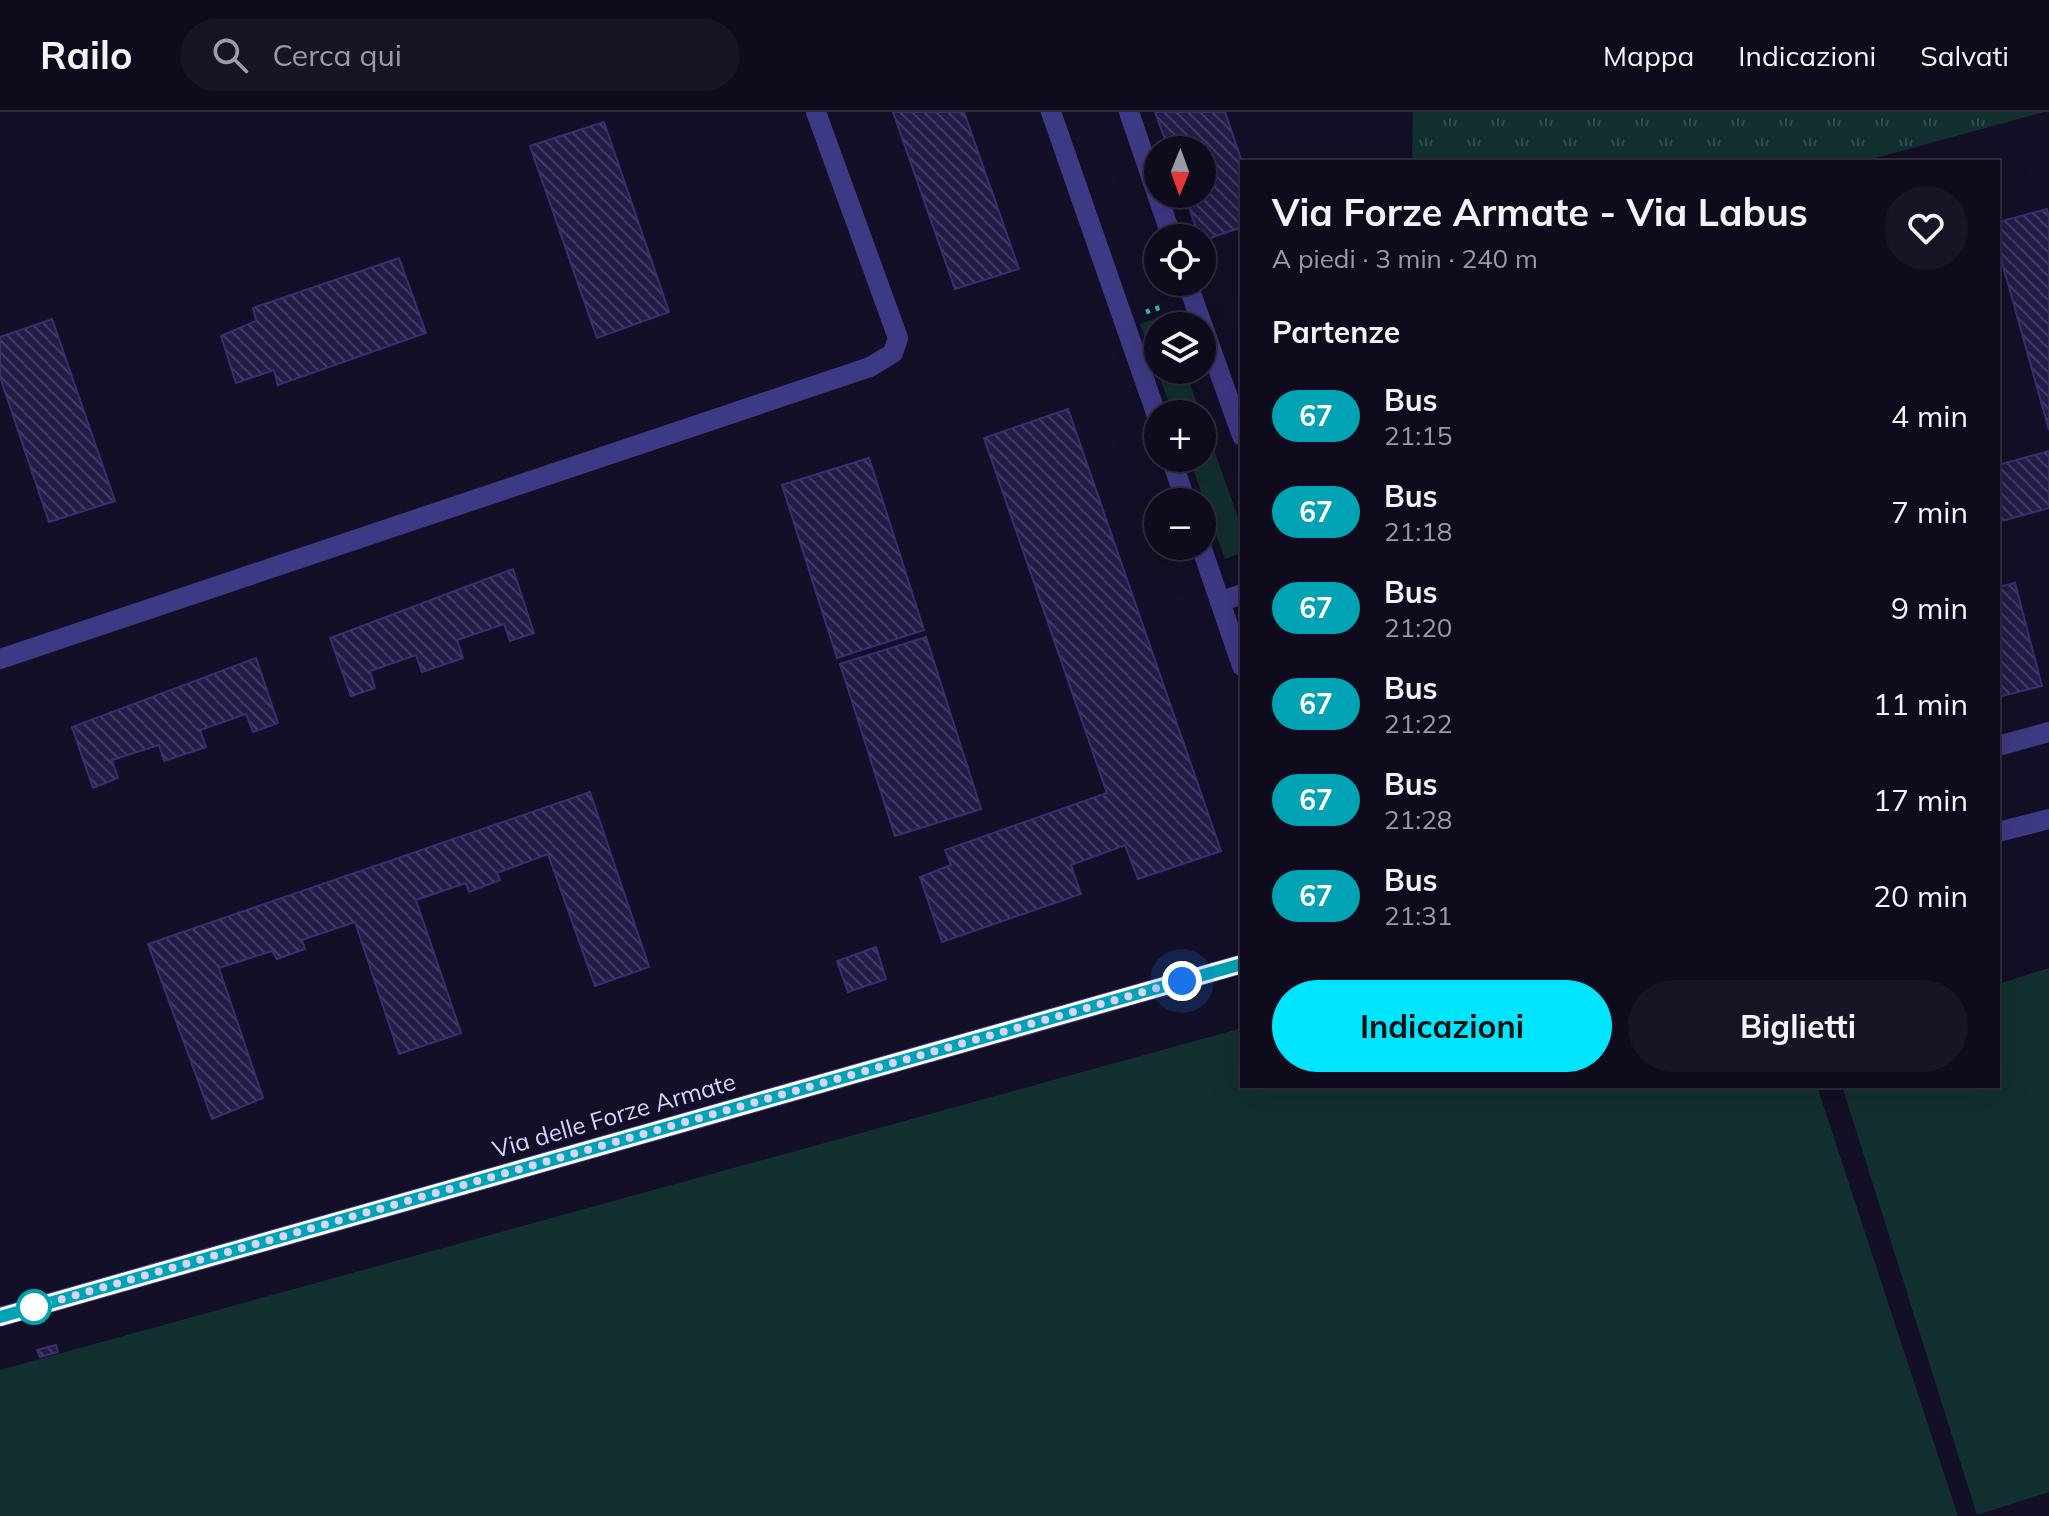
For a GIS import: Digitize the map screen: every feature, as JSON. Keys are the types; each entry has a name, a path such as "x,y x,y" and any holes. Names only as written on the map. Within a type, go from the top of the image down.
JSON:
{"street":[{"path":"0,659 870,367 893,353 898,338 816,112"},
{"path":"1051,112 1151,400"},
{"path":"1129,112 1167,224"},
{"path":"1192,296 1240,430"},
{"path":"1206,560 1240,660"},
{"path":"1220,602 1240,595"},
{"path":"2000,745 2049,732"},
{"path":"2000,831 2049,819"},
{"name":"Via delle Forze Armate","path":"0,1317 1240,965"}],"green space":[{"path":"1413,112 2044,112 1868,160 1412,160"},
{"path":"1162,384 1190,384 1196,400 1168,400"},
{"path":"1216,456 1240,522 1240,554 1225,559 1216,534 1216,488 1200,488 1194,472 1216,472"},
{"path":"2049,968 2049,1492 1977,1515 1843,1088 2000,1088 2000,983"},
{"path":"1240,1029 1240,1088 1818,1088 1958,1516 0,1516 0,1370"}],"building":[{"path":"893,112 964,112 1019,269 955,289"},
{"path":"1155,112 1225,112 1241,160 1240,228 1216,236 1216,224 1195,224 1189,208 1216,208 1216,136 1164,136"},
{"path":"604,122 669,312 597,338 530,146"},
{"path":"2047,209 2049,217 2049,430 2000,255 2000,221"},
{"path":"399,258 426,333 278,385 274,370 236,383 221,336 256,321 253,308"},
{"path":"52,319 115,501 49,522 0,377 0,337"},
{"path":"1068,409 1221,851 1138,879 1125,845 1071,865 1081,894 942,942 920,877 951,865 945,850 1107,793 984,438"},
{"path":"2049,451 2049,508 2000,521 2000,464"},
{"path":"869,458 924,630 837,658 782,485"},
{"path":"513,569 534,633 510,641 504,624 457,640 463,658 422,672 416,655 370,671 375,688 351,696 330,638"},
{"path":"2015,583 2042,686 2000,696 2000,587"},
{"path":"926,637 981,809 895,836 840,664"},
{"path":"256,658 278,723 253,732 246,714 200,730 206,747 164,761 159,745 112,760 118,778 93,788 72,727"},
{"path":"590,792 649,967 595,986 548,854 497,873 500,880 469,892 466,883 416,900 461,1033 399,1054 355,922 302,940 305,949 277,959 272,951 219,968 263,1098 212,1119 148,944"},
{"path":"876,947 886,979 848,992 837,961"},
{"path":"56,1345 58,1352 40,1357 37,1350"}],"bus line":[{"name":"67","path":"0,1317 1240,965"}],"route":[{"path":"34,1307 1182,981"}]}
